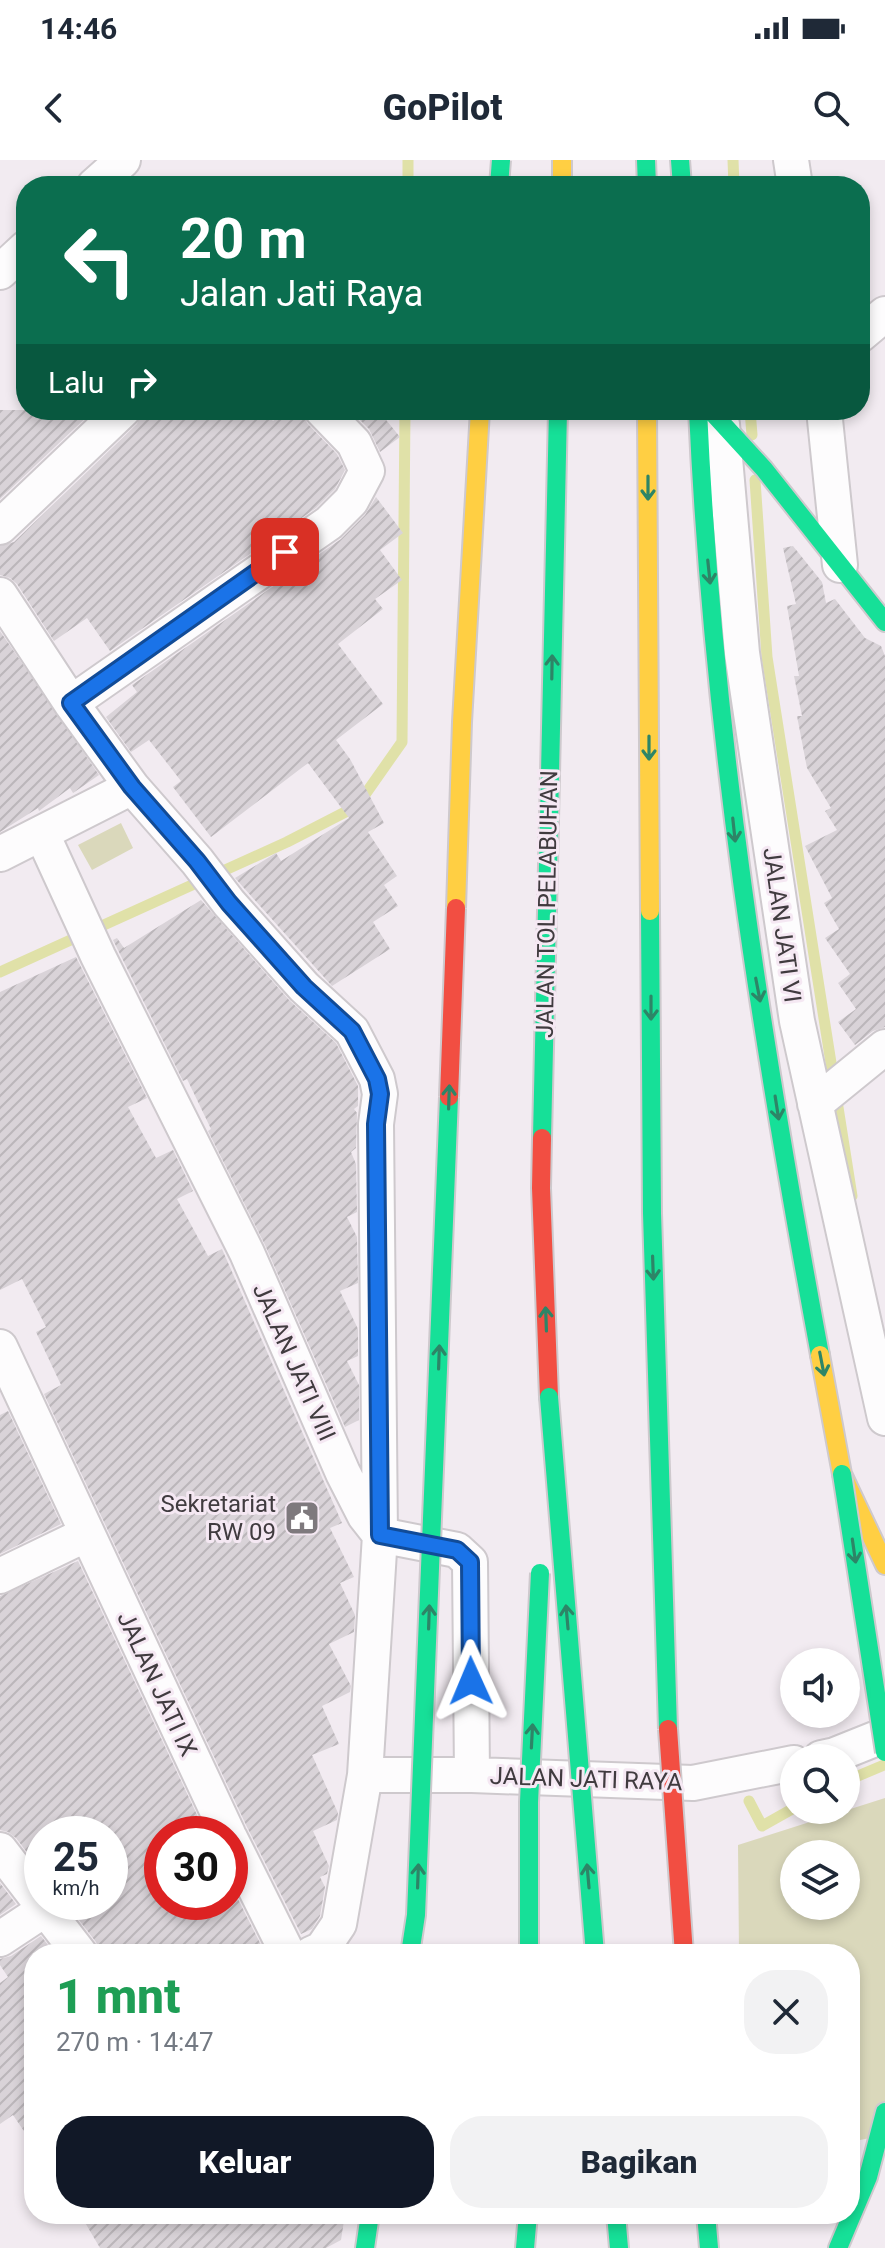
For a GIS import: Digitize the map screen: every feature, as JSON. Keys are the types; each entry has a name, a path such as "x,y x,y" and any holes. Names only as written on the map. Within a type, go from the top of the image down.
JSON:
{"main road":[{"path":"494,160 508,176"},
{"path":"411,1944 417,1899 462,722 479,420"},
{"name":"JALAN TOL PELABUHAN","path":"549,1397 541,1188 558,420"},
{"path":"647,420 652,1213 665,1685 683,1944"},
{"path":"718,422 758,462 885,622"},
{"path":"718,422 702,502 737,860 790,1195 842,1474 885,1752"},
{"path":"529,1944 529,1802 549,1397"},
{"path":"549,1397 594,1944"},
{"path":"842,1474 885,1565"},
{"path":"860,2196 885,2112"},
{"path":"365,2248 369,2224"},
{"path":"525,2248 527,2224"},
{"path":"617,2224 619,2248"},
{"path":"707,2224 709,2248"},
{"path":"838,2248 848,2224"}],"street":[{"path":"0,272 16,257"},
{"path":"0,527 112,420"},
{"path":"71,703 329,523 351,501 367,471 354,443 332,420"},
{"path":"825,420 840,565"},
{"name":"JALAN JATI VI","path":"718,422 742,653 797,1021 827,1094 885,1418"},
{"path":"0,595 71,703 132,787 304,987 352,1031 377,1079 380,1094 376,1124 380,1535 365,1775 339,1924 325,1944"},
{"path":"0,854 132,787"},
{"name":"JALAN JATI VIII","path":"42,834 98,956 247,1253 348,1484 365,1516 380,1535"},
{"path":"827,1094 885,1047"},
{"name":"JALAN JATI IX","path":"0,1347 220,1816"},
{"path":"0,1576 87,1534"},
{"name":"JALAN JATI RAYA","path":"380,1535 457,1550 470,1562 472,1775"},
{"path":"860,1745 885,1735"},
{"name":"JALAN JATI RAYA","path":"365,1775 472,1775 693,1783 780,1766"},
{"path":"0,1850 24,1883"},
{"name":"JALAN JATI IX","path":"248,1874 283,1944"},
{"path":"0,1939 29,1920"},
{"path":"52,1920 72,1944"}],"shaded area":[{"path":"121,823 133,848 92,870 78,845"},
{"path":"885,1798 885,2135 860,2140 860,1944 739,1944 738,1845 804,1824 860,1824 860,1806"}],"building":[{"path":"0,410 16,410 16,420 83,420 0,499"},
{"path":"138,420 306,420 337,454 345,470 335,489 316,508 110,651 87,618 54,641 17,584 0,575 0,546 14,542"},
{"path":"360,420 386,420 400,437 380,452 369,429"},
{"path":"376,497 403,533 380,550 402,580 375,599 383,609 338,644 383,704 336,740 350,759 384,823 368,832 397,876 384,885 398,906 373,922 390,949 332,986 235,878 276,853 281,861 349,818 308,763 211,837 173,787 181,781 149,740 131,752 106,717 137,692 132,685 341,539 365,515"},
{"path":"793,546 822,582 826,603 835,599 865,638 881,646 885,656 885,1027 873,1031 855,1045 838,1022 856,1009 838,983 850,974 825,938 839,929 824,903 832,898 805,846 837,830 825,811 831,808 807,768 797,716 802,716 794,676 799,676 787,606 796,604 783,548"},
{"path":"0,631 99,775 73,793 70,788 39,811 38,808 0,832"},
{"path":"201,900 289,1000 336,1043 358,1086 358,1106 354,1109 357,1113 356,1148 351,1152 356,1164 357,1212 347,1217 357,1237 358,1283 340,1291 358,1329 358,1356 347,1361 359,1385 359,1420 345,1427 265,1245 208,1131 211,1129 187,1079 183,1081 113,940 117,938 124,948"},
{"path":"76,957 147,1098 128,1107 156,1158 173,1150 193,1191 177,1199 208,1256 222,1249 342,1523 330,1528 354,1577 340,1583 355,1615 354,1632 329,1644 351,1686 350,1692 322,1706 339,1744 312,1755 338,1813 337,1820 313,1831 329,1866 327,1874 320,1877 325,1887 320,1916 312,1929 301,1934 248,1829 248,1816 242,1816 44,1394 61,1385 36,1332 46,1327 22,1279 0,1290 0,992"},
{"path":"8,1411 61,1524 0,1554 0,1415"},
{"path":"78,1561 198,1816 144,1816 144,1920 248,1919 260,1944 97,1944 79,1920 128,1920 128,1816 24,1816 24,1848 16,1838 0,1830 0,1596"},
{"path":"0,1883 16,1904 0,1915"},
{"path":"41,1936 47,1944 29,1944"},
{"path":"24,1947 24,2131 13,2115 0,2124 0,1983 8,1977 0,1965 0,1959"},
{"path":"86,2224 343,2224 341,2240 326,2248 100,2248"}],"waterway":[{"path":"408,160 408,176"},
{"path":"733,160 734,176"},
{"path":"0,972 287,842 357,806 402,742 405,420"},
{"path":"751,420 752,435"},
{"path":"755,480 767,657 852,1196"},
{"path":"860,1775 884,1765"},
{"path":"749,1801 762,1826 780,1816"}],"traffic: fast":[{"path":"500,176 501,160"},
{"path":"646,160 647,176"},
{"path":"680,160 681,176"},
{"path":"542,1138 558,420"},
{"path":"699,420 715,648 742,885 778,1120 820,1355"},
{"path":"719,420 764,469 885,622"},
{"path":"650,911 652,1213 668,1729"},
{"path":"412,1944 416,1915 449,1097"},
{"path":"549,1397 594,1944"},
{"path":"842,1474 885,1752"},
{"path":"529,1944 529,1802 540,1573"},
{"path":"860,2196 885,2112"},
{"path":"365,2248 369,2224"},
{"path":"525,2248 527,2224"},
{"path":"617,2224 619,2248"},
{"path":"707,2224 709,2248"},
{"path":"838,2248 848,2224"}],"traffic: slow":[{"path":"562,160 562,176"},
{"path":"456,908 462,722 479,420"},
{"path":"647,420 650,911"},
{"path":"820,1355 842,1474 885,1565"}],"traffic: jam":[{"path":"449,1097 456,908"},
{"path":"542,1138 549,1397"},
{"path":"668,1729 683,1944"}],"place":[{"name":"Sekretariat RW 09","path":"302,1518"}],"route":[{"path":"285,552 71,703 132,787 304,987 352,1031 371,1064 380,1094 376,1124 380,1535 457,1550 470,1562 471,1681"}]}
